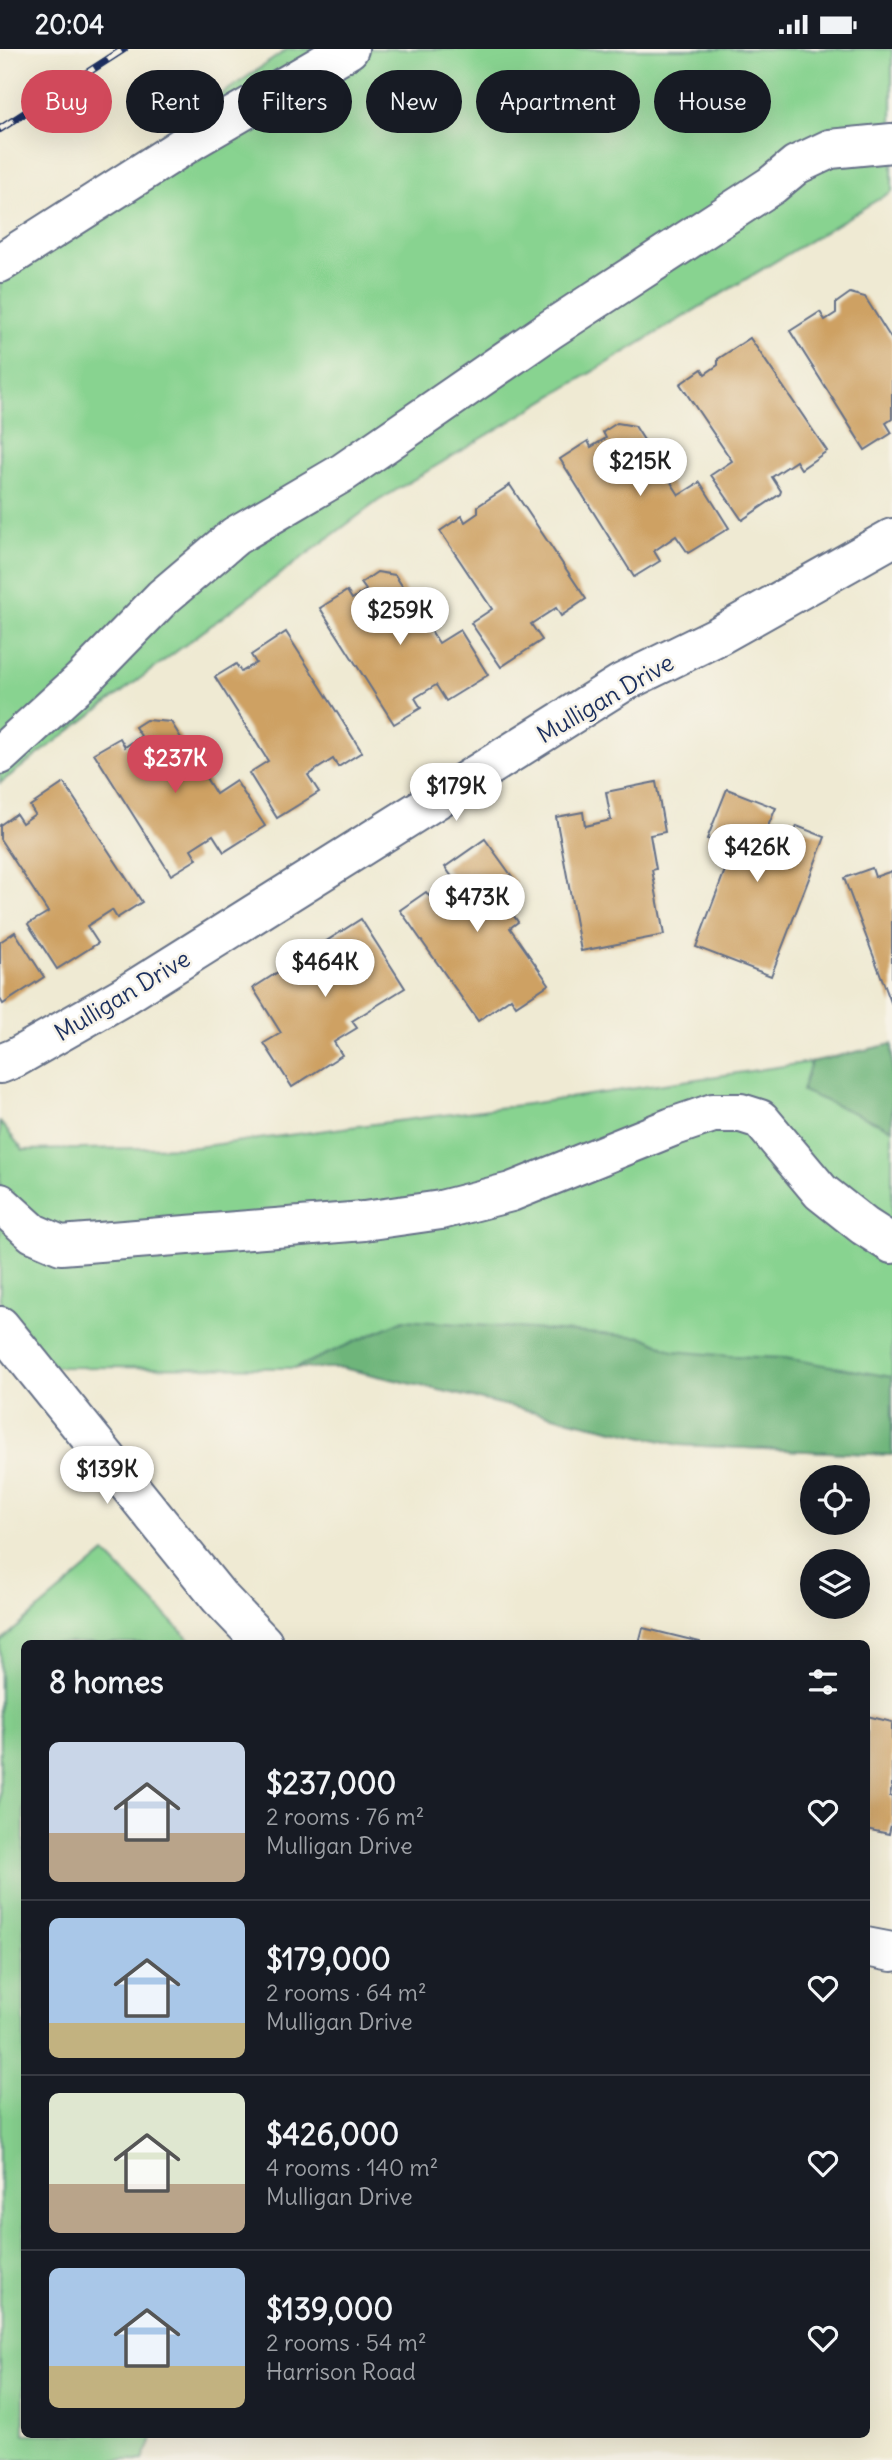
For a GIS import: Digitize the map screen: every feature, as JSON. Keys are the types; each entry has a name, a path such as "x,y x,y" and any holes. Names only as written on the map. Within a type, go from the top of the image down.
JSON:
{"street":[{"path":"0,263 196,138 349,49"},
{"path":"0,755 82,680 163,597 235,536 344,472 548,331 772,185 796,165 830,149 892,143"},
{"name":"Mulligan Drive","path":"0,1064 122,997 622,683 718,636 892,538"},
{"path":"0,1203 33,1233 61,1245 364,1221 441,1210 511,1192 672,1126 713,1113 741,1113 760,1119 821,1192 892,1244"},
{"path":"0,1326 219,1597 260,1640"},
{"path":"870,1948 892,1952"}],"green space":[{"path":"288,49 892,49 892,191 378,501 0,783 0,245 165,133 224,133 224,93 238,83 238,133 352,133 352,70 257,70"},
{"path":"892,1044 892,1455 680,1445 343,1368 54,1367 0,1300 0,1122 23,1150 196,1147 528,1104 811,1062"},
{"path":"892,1044 892,1129 802,1091 811,1062"},
{"path":"404,1320 644,1337 673,1351 785,1358 892,1377 892,1455 680,1445 343,1368 295,1368"},
{"path":"105,1553 190,1640 21,1640 21,2438 153,2438 143,2460 0,2460 0,1642"}],"building":[{"path":"850,293 865,297 892,340 892,419 886,423 892,433 865,450 790,331 820,312 825,320 836,313 836,303"},
{"path":"750,338 827,451 801,469 796,461 772,477 781,491 780,494 742,520 711,475 732,461 680,384 702,369 705,374 718,365 718,359"},
{"path":"617,423 635,426 679,495 700,482 729,528 688,553 676,536 654,551 660,561 634,577 560,459 588,441 591,447 606,438 603,432"},
{"path":"510,485 586,599 561,616 556,608 531,624 542,640 501,667 471,623 492,609 440,531 462,516 465,522 478,513 478,506"},
{"path":"377,572 395,575 439,643 460,630 488,675 446,701 436,685 415,698 421,708 394,724 320,608 347,591 352,599 366,590 361,583"},
{"path":"286,632 362,752 338,767 333,759 308,775 319,792 277,818 249,773 268,761 215,677 236,664 241,672 256,663 251,655"},
{"path":"146,720 171,722 216,794 236,781 265,826 224,852 213,835 191,849 197,859 171,875 94,753 120,738 125,747 141,736 135,727"},
{"path":"656,782 665,832 650,835 656,869 652,870 664,935 581,951 556,817 583,812 585,826 611,820 606,792"},
{"path":"64,783 142,902 117,918 112,910 87,926 98,943 57,969 28,924 48,912 0,839 0,825 16,814 22,823 35,814 30,806"},
{"path":"727,789 776,808 768,826 793,836 797,826 825,837 771,976 696,947 733,849 707,839"},
{"path":"485,839 516,882 499,894 518,922 510,928 549,984 516,1006 511,998 478,1021 400,910 426,892 432,900 457,884 445,867"},
{"path":"872,868 875,877 892,871 892,1005 844,878"},
{"path":"361,919 405,988 352,1021 357,1028 334,1042 342,1055 292,1087 264,1043 281,1033 253,988"},
{"path":"15,932 44,977 3,1004 0,999 0,942"},
{"path":"643,1628 692,1640 640,1640"},
{"path":"870,1717 892,1722 892,1820 889,1834 870,1830"}],"railway":[{"path":"0,129 124,49"}]}
